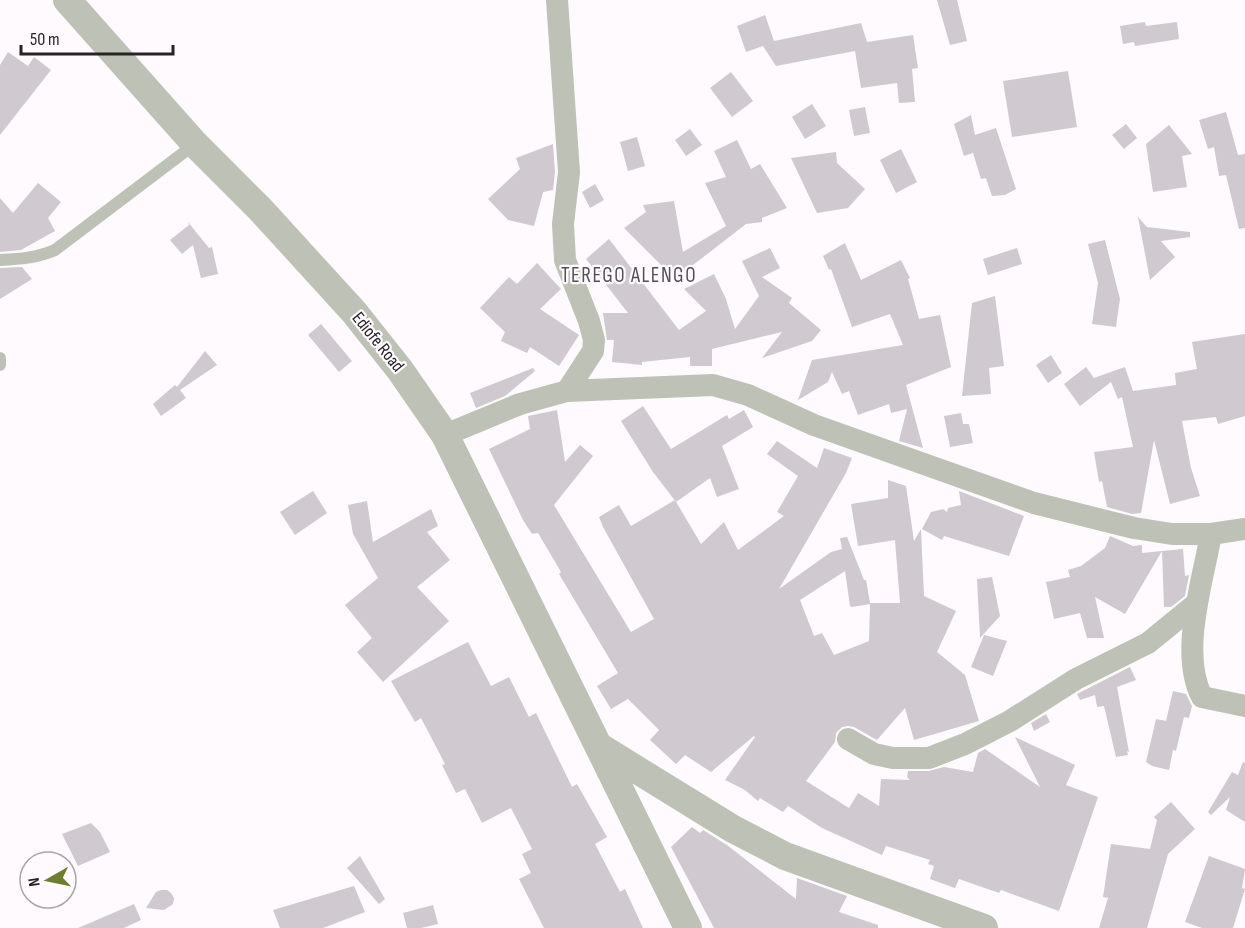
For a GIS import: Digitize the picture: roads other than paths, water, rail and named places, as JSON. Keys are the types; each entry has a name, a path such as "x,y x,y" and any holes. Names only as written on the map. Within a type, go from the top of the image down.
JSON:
{"street":[{"name":"Ediofe Road","path":"67,0 195,144 260,209 354,312 400,369 445,435 688,928"},
{"path":"557,0 570,172 563,224 565,260 594,340 593,351 567,391"},
{"path":"445,435 520,404 567,391 713,385 748,395 814,425 1034,503 1134,528 1172,534 1211,534 1245,529"},
{"path":"1211,534 1193,632 1195,683 1202,697 1245,706"},
{"path":"848,739 874,754 892,758 929,758 965,744 1010,721 1076,680 1148,642 1197,603"},
{"path":"600,746 733,829 785,856 984,928"}],"lane":[{"path":"0,260 43,255 55,250 195,144"},
{"path":"0,358 0,365"}],"district":[{"name":"TEREGO ALENGO","path":"629,275"}]}
